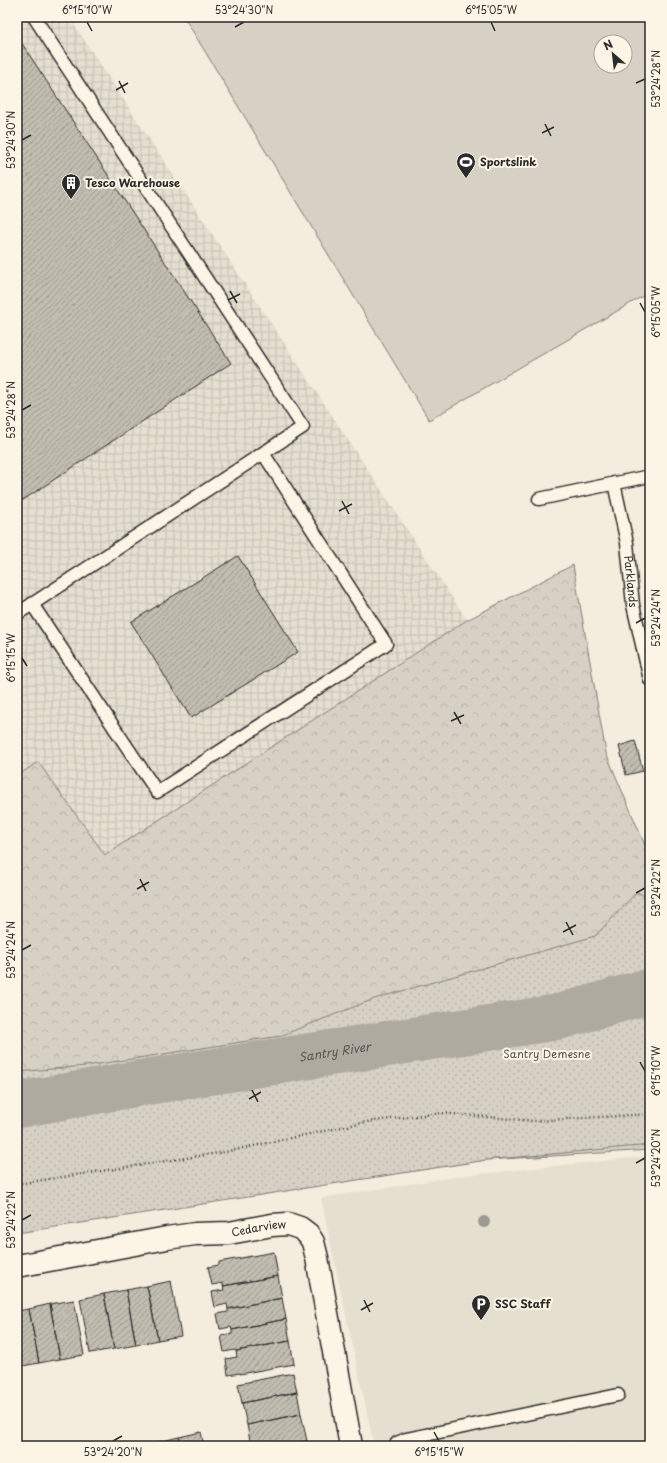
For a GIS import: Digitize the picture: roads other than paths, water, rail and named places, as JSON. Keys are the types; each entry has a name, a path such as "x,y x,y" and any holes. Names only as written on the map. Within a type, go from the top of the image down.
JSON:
{"street":[{"name":"Cedarview","path":"17,1266 195,1234 229,1233 288,1224 300,1228 308,1234 313,1242 317,1258 351,1446"}],"lane":[{"path":"17,614 303,427 34,17"},
{"path":"32,604 157,792 386,644 263,453"},
{"path":"539,499 650,476"},
{"name":"Parklands","path":"614,483 627,543 633,605 650,680"},
{"path":"395,1446 397,1443 406,1439 618,1395"}],"waterway":[{"name":"Santry River","path":"17,1105 140,1083 558,1017 642,993 650,993"}],"place":[{"name":"Sportslink","path":"466,179"},
{"name":"Tesco Warehouse","path":"71,200"},
{"name":"SSC Staff","path":"481,1321"}],"park label":[{"name":"Santry Demesne","path":"547,1054"}]}
